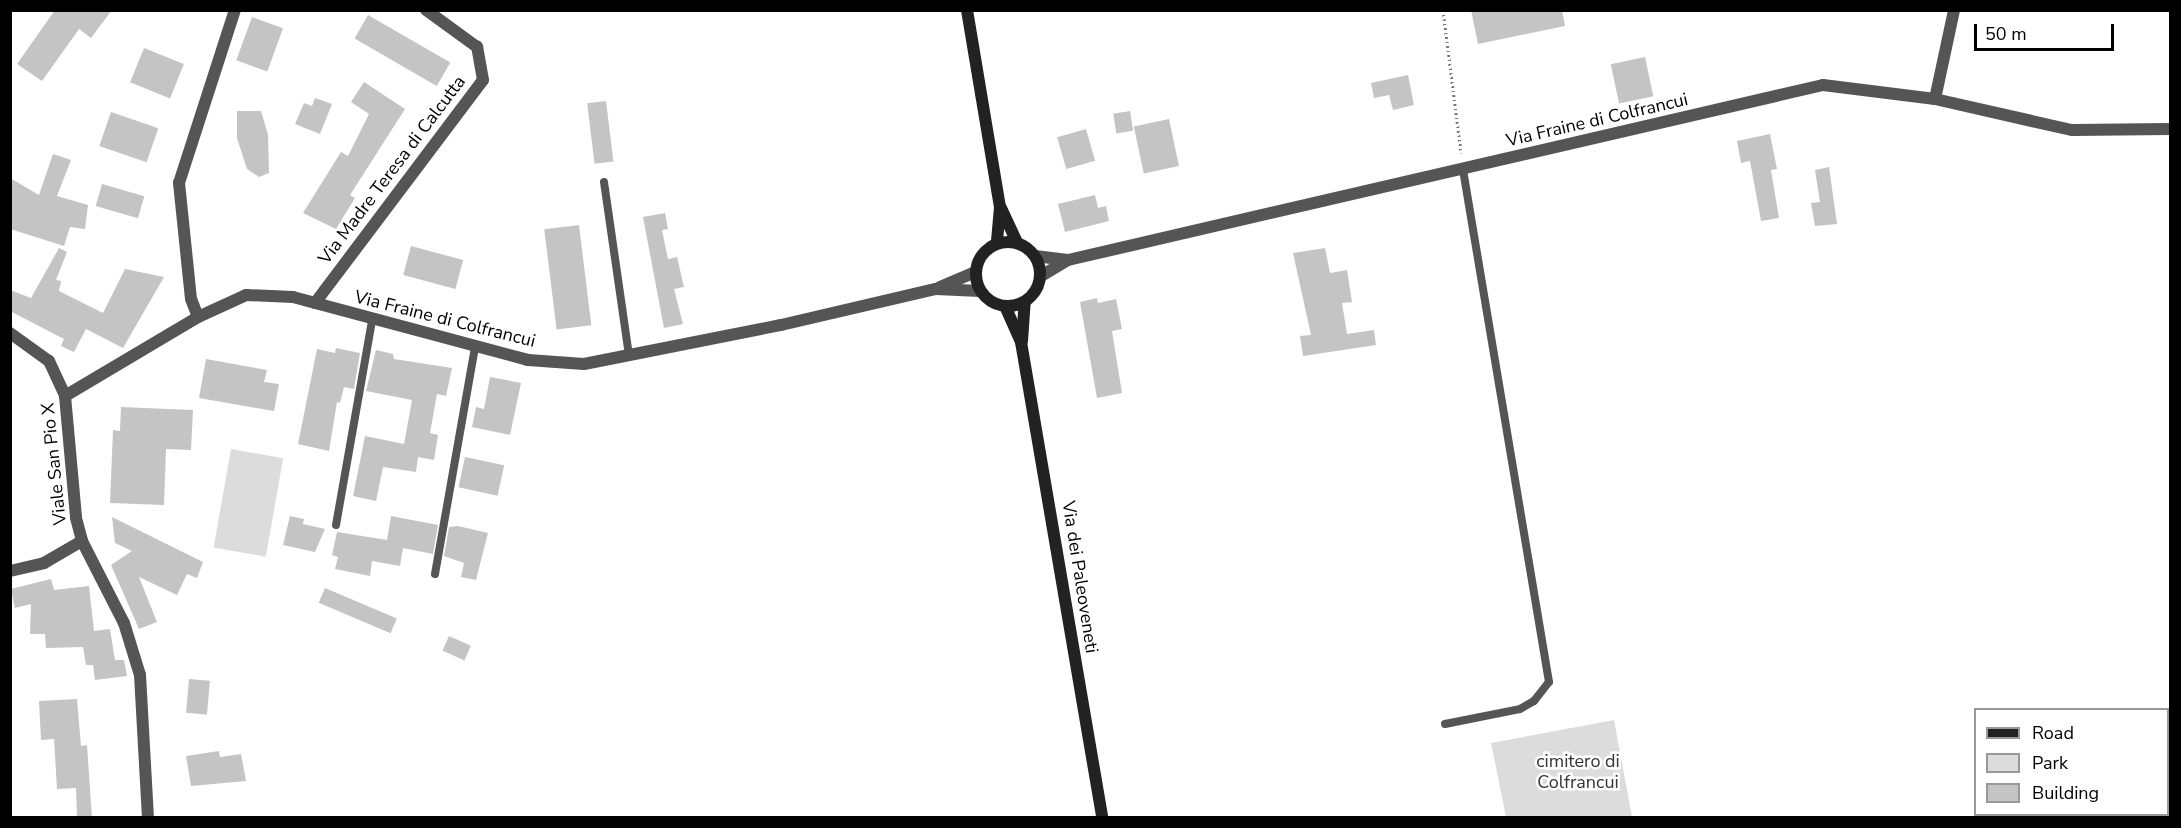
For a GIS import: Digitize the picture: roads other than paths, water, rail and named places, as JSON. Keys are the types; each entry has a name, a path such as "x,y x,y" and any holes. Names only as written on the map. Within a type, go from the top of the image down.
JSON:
{"main road":[{"path":"967,10 1000,207 997,243"},
{"path":"1000,207 1017,243 1035,256 1041,276 1033,295 1024,302 1005,306 995,304 980,291 976,272 982,254 997,243 1017,243"},
{"name":"Via dei Paleoveneti","path":"1024,302 1022,342 1102,818"},
{"name":"Via dei Paleoveneti","path":"1005,306 1022,342"}],"street":[{"path":"198,317 191,299 179,183 235,10"},
{"name":"Via Madre Teresa di Calcutta","path":"315,303 483,80 477,47 426,10"},
{"path":"1935,99 1954,10"},
{"name":"Via Fraine di Colfrancui","path":"1035,256 1068,260 1823,85 1935,99 2072,130 2170,129"},
{"path":"1041,276 1068,260"},
{"path":"936,289 976,272"},
{"name":"Via Fraine di Colfrancui","path":"65,396 198,317 246,296 265,294 315,303 372,321 528,360 584,364 936,289 980,291"},
{"name":"Viale San Pio X","path":"10,333 49,361 65,396 76,518 82,541 124,623 140,675 148,818"},
{"path":"10,571 44,563 82,541"}],"lane":[{"path":"1445,724 1520,709 1534,701 1549,682 1462,170"},
{"path":"604,182 628,356"},
{"path":"336,525 372,321"},
{"path":"435,574 475,347"}],"park label":[{"name":"cimitero di Colfrancui","path":"1578,772"}]}
